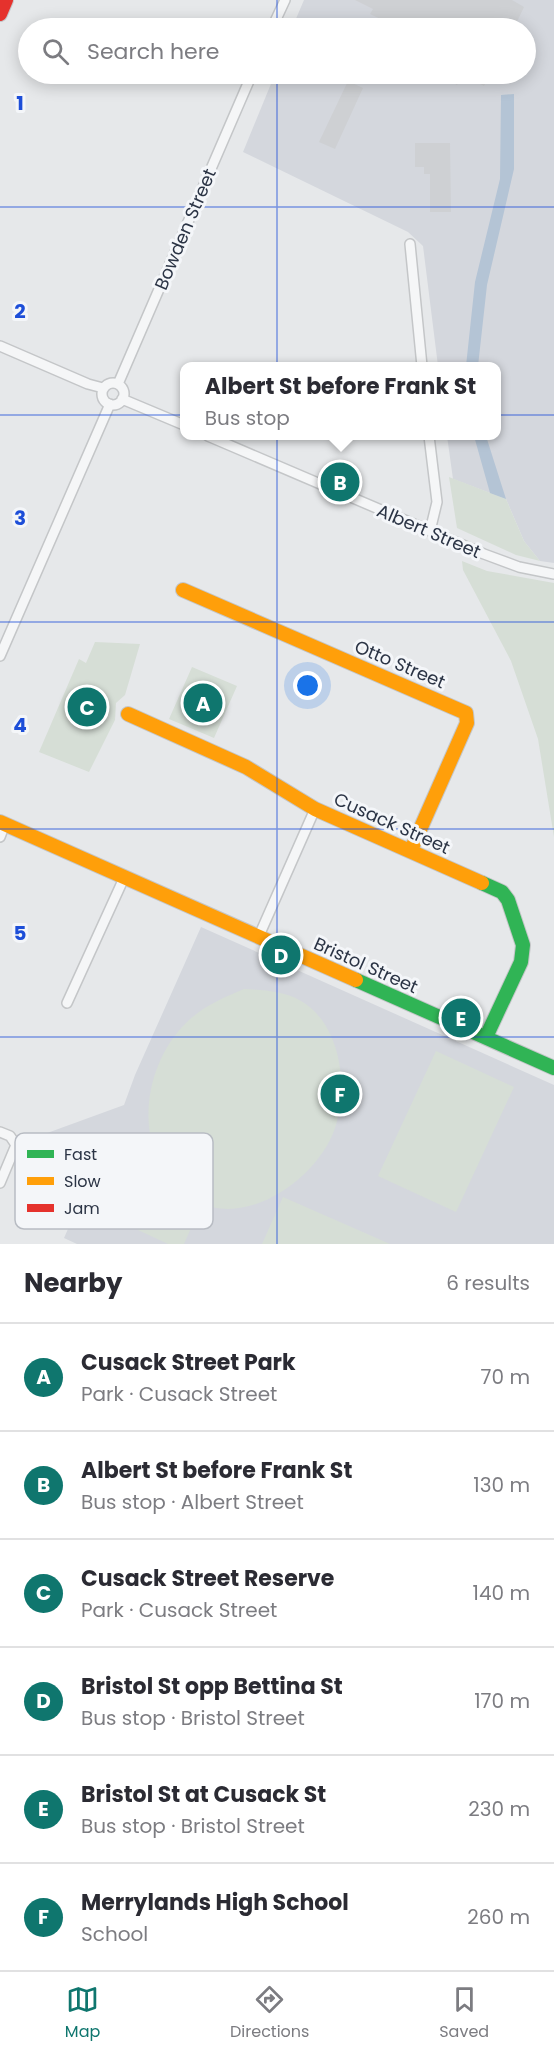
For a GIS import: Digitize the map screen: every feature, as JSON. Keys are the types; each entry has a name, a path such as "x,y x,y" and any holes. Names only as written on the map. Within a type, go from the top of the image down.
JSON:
{"street":[{"path":"0,14 6,0"},
{"path":"277,18 285,0"},
{"name":"Bowden Street","path":"118,384 248,84"},
{"path":"410,244 422,362"},
{"path":"0,346 88,384 103,388"},
{"path":"110,383 118,384 123,389 122,399 117,404 110,404 102,396 103,388 110,383"},
{"path":"122,399 180,423"},
{"path":"0,656 110,404"},
{"name":"Albert Street","path":"220,440 430,531 519,567 550,574"},
{"path":"430,440 437,502 430,531"},
{"name":"Otto Street","path":"183,590 466,713 466,723 411,850"},
{"name":"Cusack Street","path":"128,714 246,767 315,809 496,890 508,900 522,945 521,962 486,1037"},
{"path":"258,938 315,809"},
{"name":"Bristol Street","path":"2,828 124,878 554,1068"},
{"path":"67,1003 124,878"},
{"path":"0,1132 10,1136 15,1144"},
{"path":"0,1183 15,1147"}],"shaded area":[{"path":"304,0 554,0 554,563 540,561 524,541 506,499 453,479 448,440 501,440 501,362 438,362 423,246 408,232 243,152 271,84 536,84 536,18 296,18"},
{"path":"449,477 506,499 524,541 540,561 516,555 457,528"},
{"path":"462,561 487,571 554,583 554,837 538,739 511,661 463,570"},
{"path":"95,642 140,644 125,695 116,703 115,720 89,772 39,752 79,659 86,663"},
{"path":"192,667 237,686 214,738 169,719"},
{"path":"201,927 554,1085 554,1244 77,1244 64,1238 68,1229 213,1229 213,1133 47,1133 124,1105 135,1075"},
{"path":"244,989 288,995 301,1001 315,1011 325,1025 333,1041 341,1076 341,1095 335,1128 327,1146 314,1163 280,1193 260,1203 239,1208 213,1206 213,1133 150,1133 148,1118 151,1092 158,1066 170,1043 186,1023 206,1007"},
{"path":"436,1051 514,1087 456,1212 378,1176"},
{"path":"283,1197 390,1244 262,1244"},
{"path":"191,1229 184,1244 168,1244 138,1230"}],"water":[{"path":"514,94 514,169 487,285 478,362 466,362 475,282 500,179 501,95"},
{"path":"475,440 487,440 506,499 490,493"}],"building":[{"path":"355,0 512,0 524,7 519,18 378,18 370,14 373,9"},
{"path":"347,84 354,84 363,88 335,149 319,142"},
{"path":"415,143 450,143 451,212 430,212 430,174 424,174 424,167 415,167"}],"traffic: fast":[{"path":"482,883 502,892 508,900 523,945 521,962 486,1037"},
{"path":"356,980 554,1068"}],"traffic: slow":[{"path":"183,590 466,713 467,723 411,850"},
{"path":"128,714 246,767 315,809 482,883"},
{"path":"0,822 356,980"}],"traffic: jam":[{"path":"0,14 6,0"}],"place":[{"name":"Albert St before Frank St","path":"340,482"},
{"name":"Cusack Street Park","path":"203,703"},
{"name":"Cusack Street Reserve","path":"87,707"},
{"name":"Bristol St opp Bettina St","path":"281,955"},
{"name":"Bristol St at Cusack St","path":"461,1018"},
{"name":"Merrylands High School","path":"340,1094"}]}
